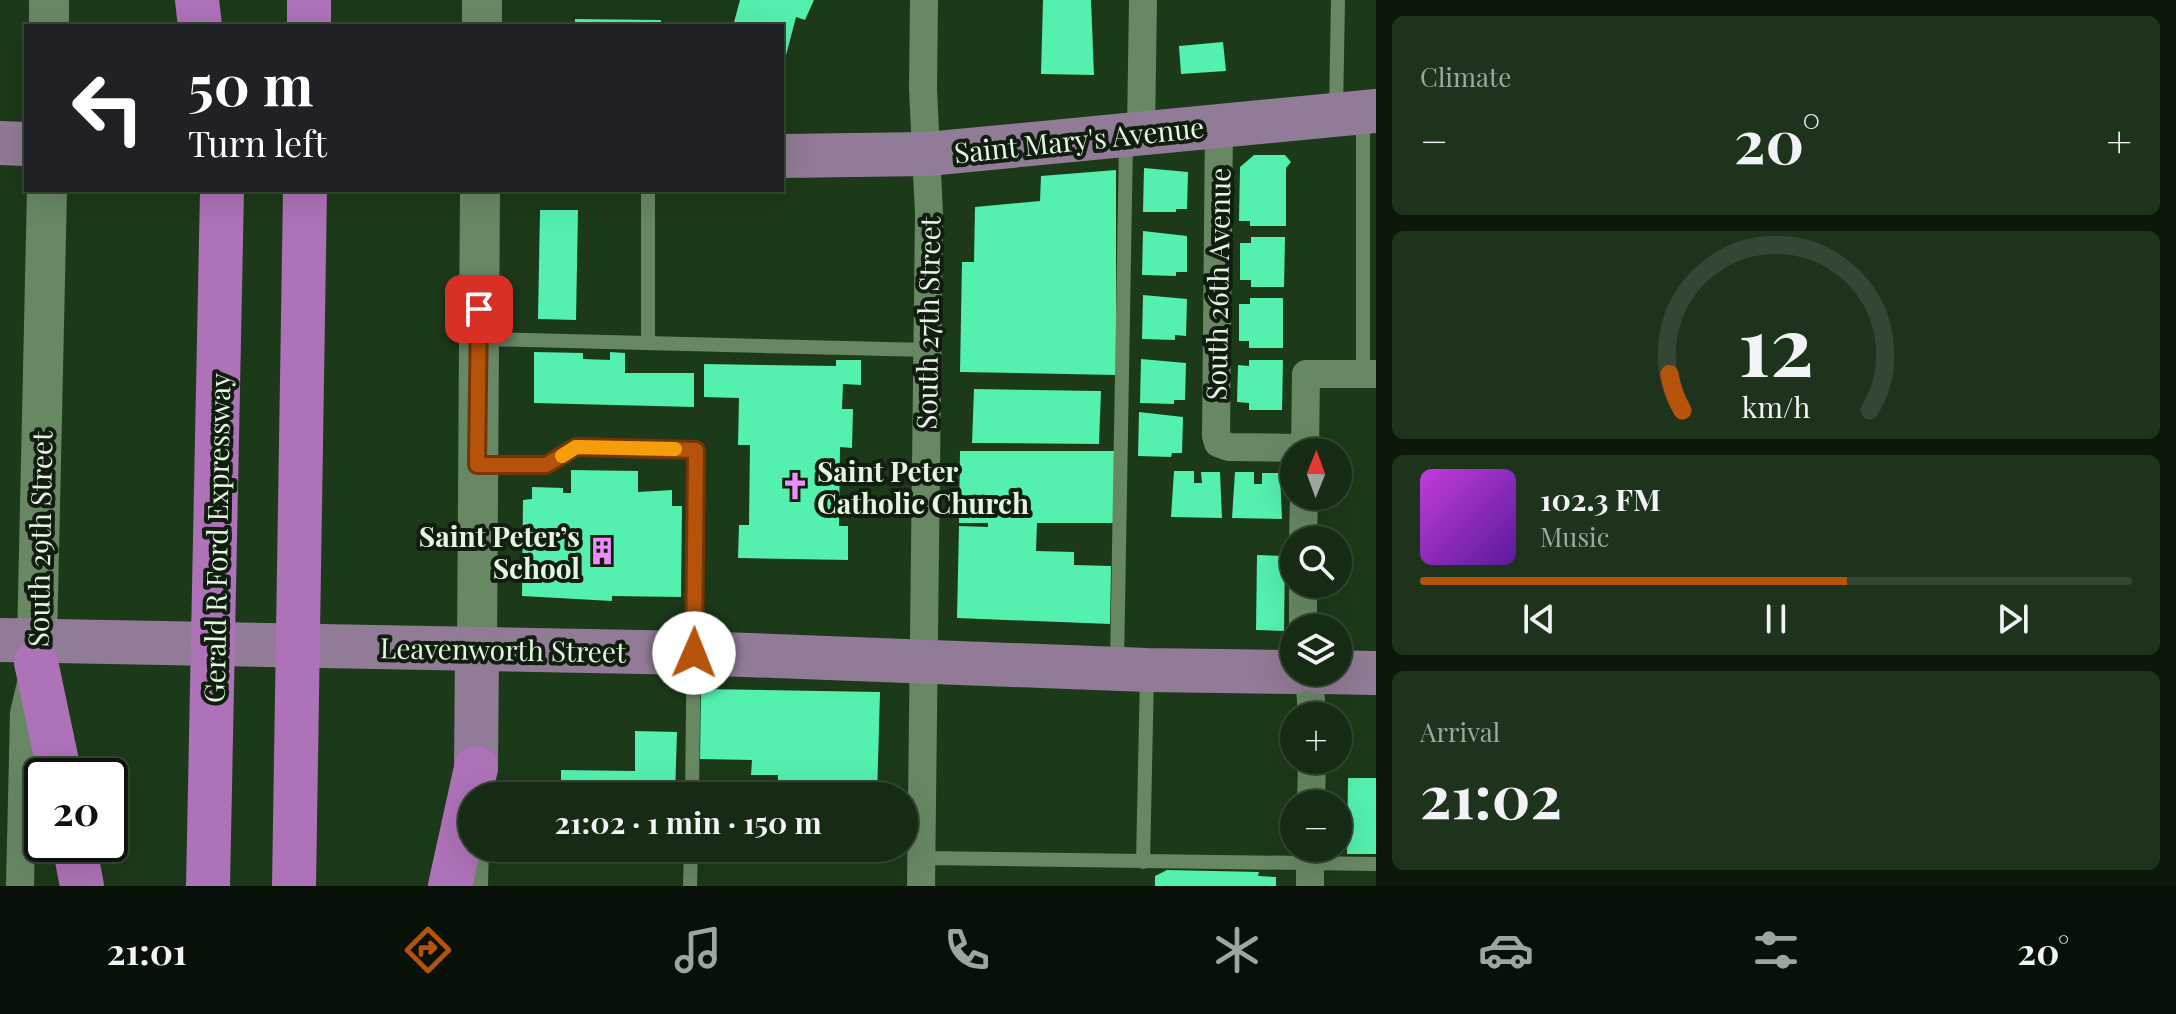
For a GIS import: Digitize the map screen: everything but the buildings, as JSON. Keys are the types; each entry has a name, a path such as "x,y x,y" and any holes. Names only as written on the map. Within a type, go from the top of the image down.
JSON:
{"highway":[{"path":"197,0 200,24"},
{"path":"226,24 227,0"},
{"name":"Gerald R Ford Expressway","path":"208,886 222,192"},
{"path":"294,886 305,192"},
{"path":"25,648 55,758"},
{"path":"450,886 458,854"},
{"path":"77,862 82,886"}],"main road":[{"path":"49,0 49,24"},
{"path":"482,0 482,24"},
{"name":"Saint Mary's Avenue","path":"784,156 927,154 1358,112"},
{"path":"0,143 24,144"},
{"name":"South 29th Street","path":"25,648 47,192"},
{"path":"476,782 480,192"},
{"name":"Leavenworth Street","path":"25,648 117,641 694,653 1132,670 1280,672"},
{"path":"1352,673 1376,673"}],"street":[{"name":"South 27th Street","path":"915,782 923,661 927,350 924,0"},
{"path":"1133,132 1143,0"},
{"name":"South 26th Avenue","path":"1219,124 1216,436 1218,443 1229,447 1280,449"},
{"path":"1305,438 1306,374 1370,374"},
{"name":"South 29th Street","path":"20,886 12,826 24,713 25,648"},
{"name":"South 27th Street","path":"918,852 921,872"},
{"path":"474,886 475,862"}],"lane":[{"path":"1338,0 1358,112 1370,374"},
{"path":"1133,132 1132,670 1143,862"},
{"path":"648,192 648,343"},
{"path":"479,339 927,350"},
{"path":"477,465 546,465 576,447 696,450 692,782"},
{"path":"690,886 691,862"},
{"path":"921,872 1143,862 1310,866 1376,864"}],"slow traffic":[{"path":"562,456 576,447 675,449"}],"place":[{"name":"Saint Peter Catholic Church","path":"795,486"},
{"name":"Saint Peter’s School","path":"602,551"}],"route":[{"path":"479,309 477,465 546,465 576,447 696,450 694,653"}]}
